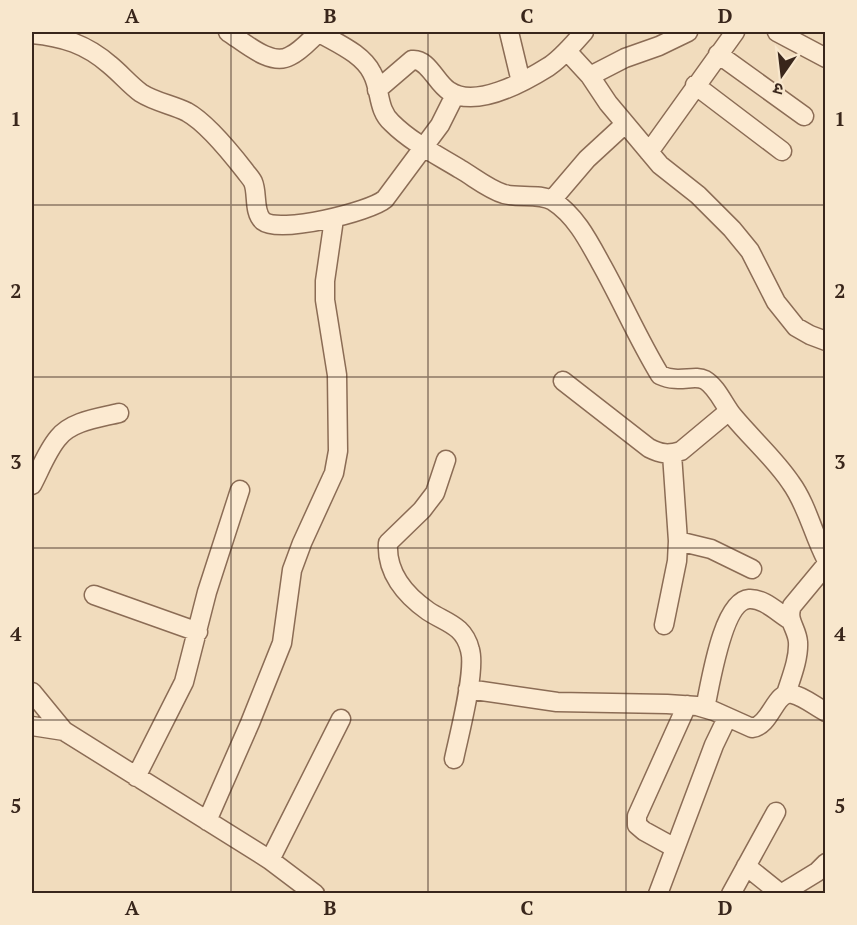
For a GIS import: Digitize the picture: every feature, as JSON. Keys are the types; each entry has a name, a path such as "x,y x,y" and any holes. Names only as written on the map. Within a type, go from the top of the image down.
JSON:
{"street":[{"path":"228,32 278,60 292,56 319,32 362,60 372,73 387,118 424,147 502,194 544,197 552,200 586,236 660,375 669,379 682,380 697,377 706,381 792,483 825,559"},
{"path":"509,32 521,82"},
{"path":"377,90 412,60 417,59 442,87 455,95 481,96 502,91 549,67 584,32"},
{"path":"590,76 625,58 659,46 688,32"},
{"path":"649,152 735,32"},
{"path":"777,32 825,58"},
{"path":"32,34 81,38 143,94 190,114 206,128 253,182 258,212 268,224 279,225 334,219 378,205 386,199 440,125 455,95"},
{"path":"567,51 590,76 625,124 660,165 698,195 732,228 750,251 776,302 796,327 825,341"},
{"path":"718,54 804,116"},
{"path":"695,86 782,151"},
{"path":"552,200 587,159 625,124"},
{"path":"207,821 282,643 292,570 334,473 338,451 338,375 325,300 334,219"},
{"path":"563,381 597,405 649,448 661,454 681,452 729,411"},
{"path":"32,485 58,438 67,430 84,422 119,413"},
{"path":"664,625 677,561 678,541 672,454"},
{"path":"446,460 435,493 422,510 387,543 387,555 392,573 405,591 428,611 453,623 470,648 472,659 468,688 454,759"},
{"path":"136,777 184,682 207,592 240,490"},
{"path":"678,541 711,549 752,569"},
{"path":"468,688 557,702 696,707 745,726 758,728 764,724 780,699 786,694 798,650 798,639 789,613 825,564"},
{"path":"94,595 198,632"},
{"path":"675,848 644,831 637,825 637,816 696,707 721,637 735,608 744,600 752,599 766,604 790,620"},
{"path":"32,692 64,731 270,860 315,894"},
{"path":"786,694 793,694 825,712"},
{"path":"658,894 714,745 727,718"},
{"path":"270,860 341,719"},
{"path":"32,726 64,731"},
{"path":"731,894 776,812"},
{"path":"746,866 781,894 817,872 825,862"}]}
